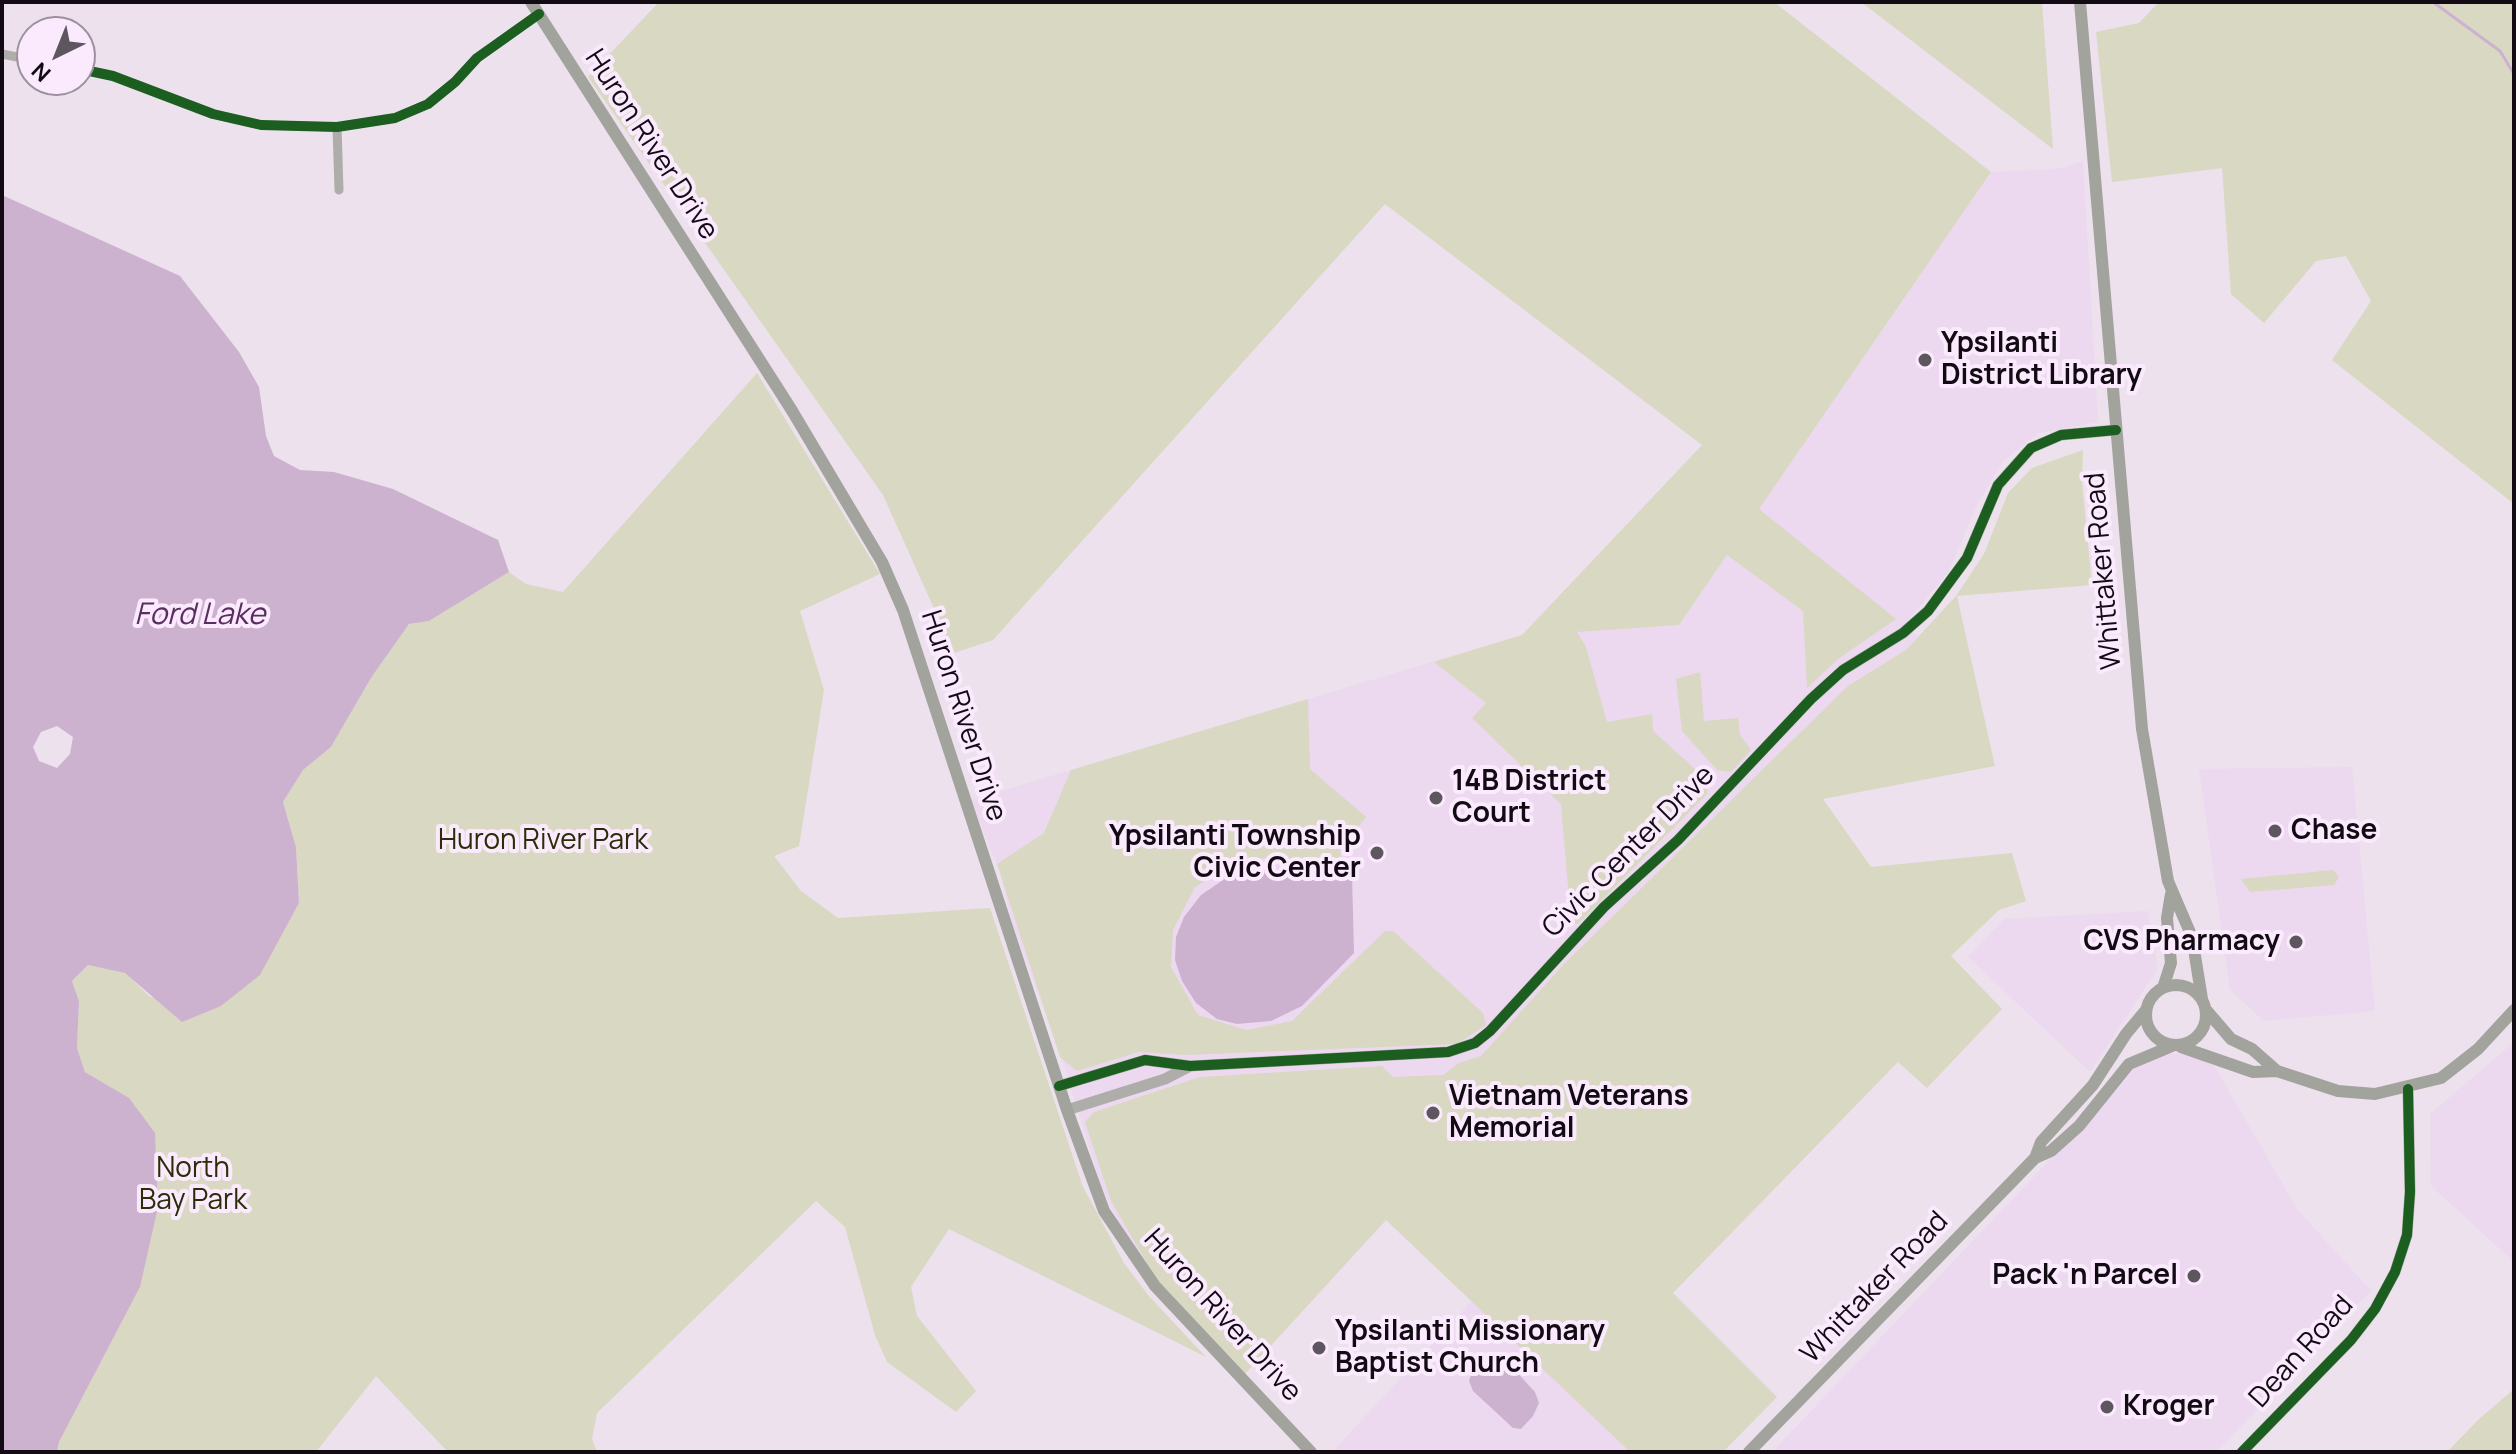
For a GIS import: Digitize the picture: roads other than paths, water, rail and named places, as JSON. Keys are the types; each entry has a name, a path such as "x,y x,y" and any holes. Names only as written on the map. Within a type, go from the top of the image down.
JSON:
{"main road":[{"name":"Huron River Drive","path":"531,2 791,409 882,562 903,610 1067,1110 1104,1211 1127,1248 1184,1319 1311,1452"},
{"name":"Whittaker Road","path":"2080,2 2142,729 2171,894 2192,937 2204,1005"},
{"name":"Whittaker Road","path":"2163,988 2171,963 2167,918 2171,894"},
{"path":"2277,1071 2252,1049 2231,1039 2204,1005 2180,985 2163,988 2151,998 2146,1010 2147,1026 2156,1038 2253,1072 2277,1071 2338,1091 2375,1094 2408,1089 2441,1078 2478,1049 2514,1010"},
{"path":"2175,1046 2188,1044 2199,1036 2206,1024 2204,1005"},
{"name":"Whittaker Road","path":"2035,1158 2041,1142 2093,1085 2126,1034 2146,1010"},
{"name":"Whittaker Road","path":"1749,1452 2035,1158 2065,1141 2098,1106 2129,1064 2175,1046"}],"street":[{"path":"96,72 213,114 261,125 337,127 395,118 428,104 455,82 477,58 539,14"},
{"path":"337,127 339,190"},
{"name":"Civic Center Drive","path":"1059,1086 1145,1060 1190,1066 1448,1052 1475,1043 1490,1031 1604,907 1678,840 1811,699 1843,670 1903,633 1928,611 1967,558 1998,485 2031,448 2061,435 2116,430"},
{"name":"Civic Center Drive","path":"1067,1110 1165,1079 1190,1066"},
{"name":"Dean Road","path":"2242,1452 2351,1340 2375,1309 2395,1272 2407,1235 2408,1089"}],"water":[{"name":"Ford Lake","path":"2,195 180,276 239,352 259,387 266,436 274,456 300,470 334,472 393,489 498,540 509,572 429,621 409,624 371,678 331,747 303,770 283,802 296,847 299,903 260,975 221,1006 182,1022 125,973 88,965 72,981 79,1001 77,1048 85,1072 129,1098 155,1133 158,1207 140,1287 59,1442 57,1452 2,1452","holes":["57,726 73,737 70,754 57,768 39,761 33,747 41,732"]},
{"path":"1272,869 1352,874 1354,953 1302,1006 1271,1021 1237,1024 1217,1019 1196,1003 1182,981 1175,960 1176,937 1184,917 1201,895 1226,878 1244,871"},
{"path":"1492,1352 1502,1356 1535,1392 1539,1403 1533,1416 1521,1429 1513,1428 1473,1391 1469,1381 1483,1355"}],"waterway":[{"path":"2433,2 2500,51 2514,74"}],"place":[{"name":"Ypsilanti District Library","path":"1925,360"},
{"name":"14B District Court","path":"1436,798"},
{"name":"Chase","path":"2275,831"},
{"name":"Ypsilanti Township Civic Center","path":"1377,853"},
{"name":"CVS Pharmacy","path":"2296,942"},
{"name":"Vietnam Veterans Memorial","path":"1433,1113"},
{"name":"Pack 'n Parcel","path":"2194,1276"},
{"name":"Ypsilanti Missionary Baptist Church","path":"1319,1348"},
{"name":"Kroger","path":"2107,1407"}],"park label":[{"name":"Huron River Park","path":"543,841"},
{"name":"North Bay Park","path":"193,1185"}]}
